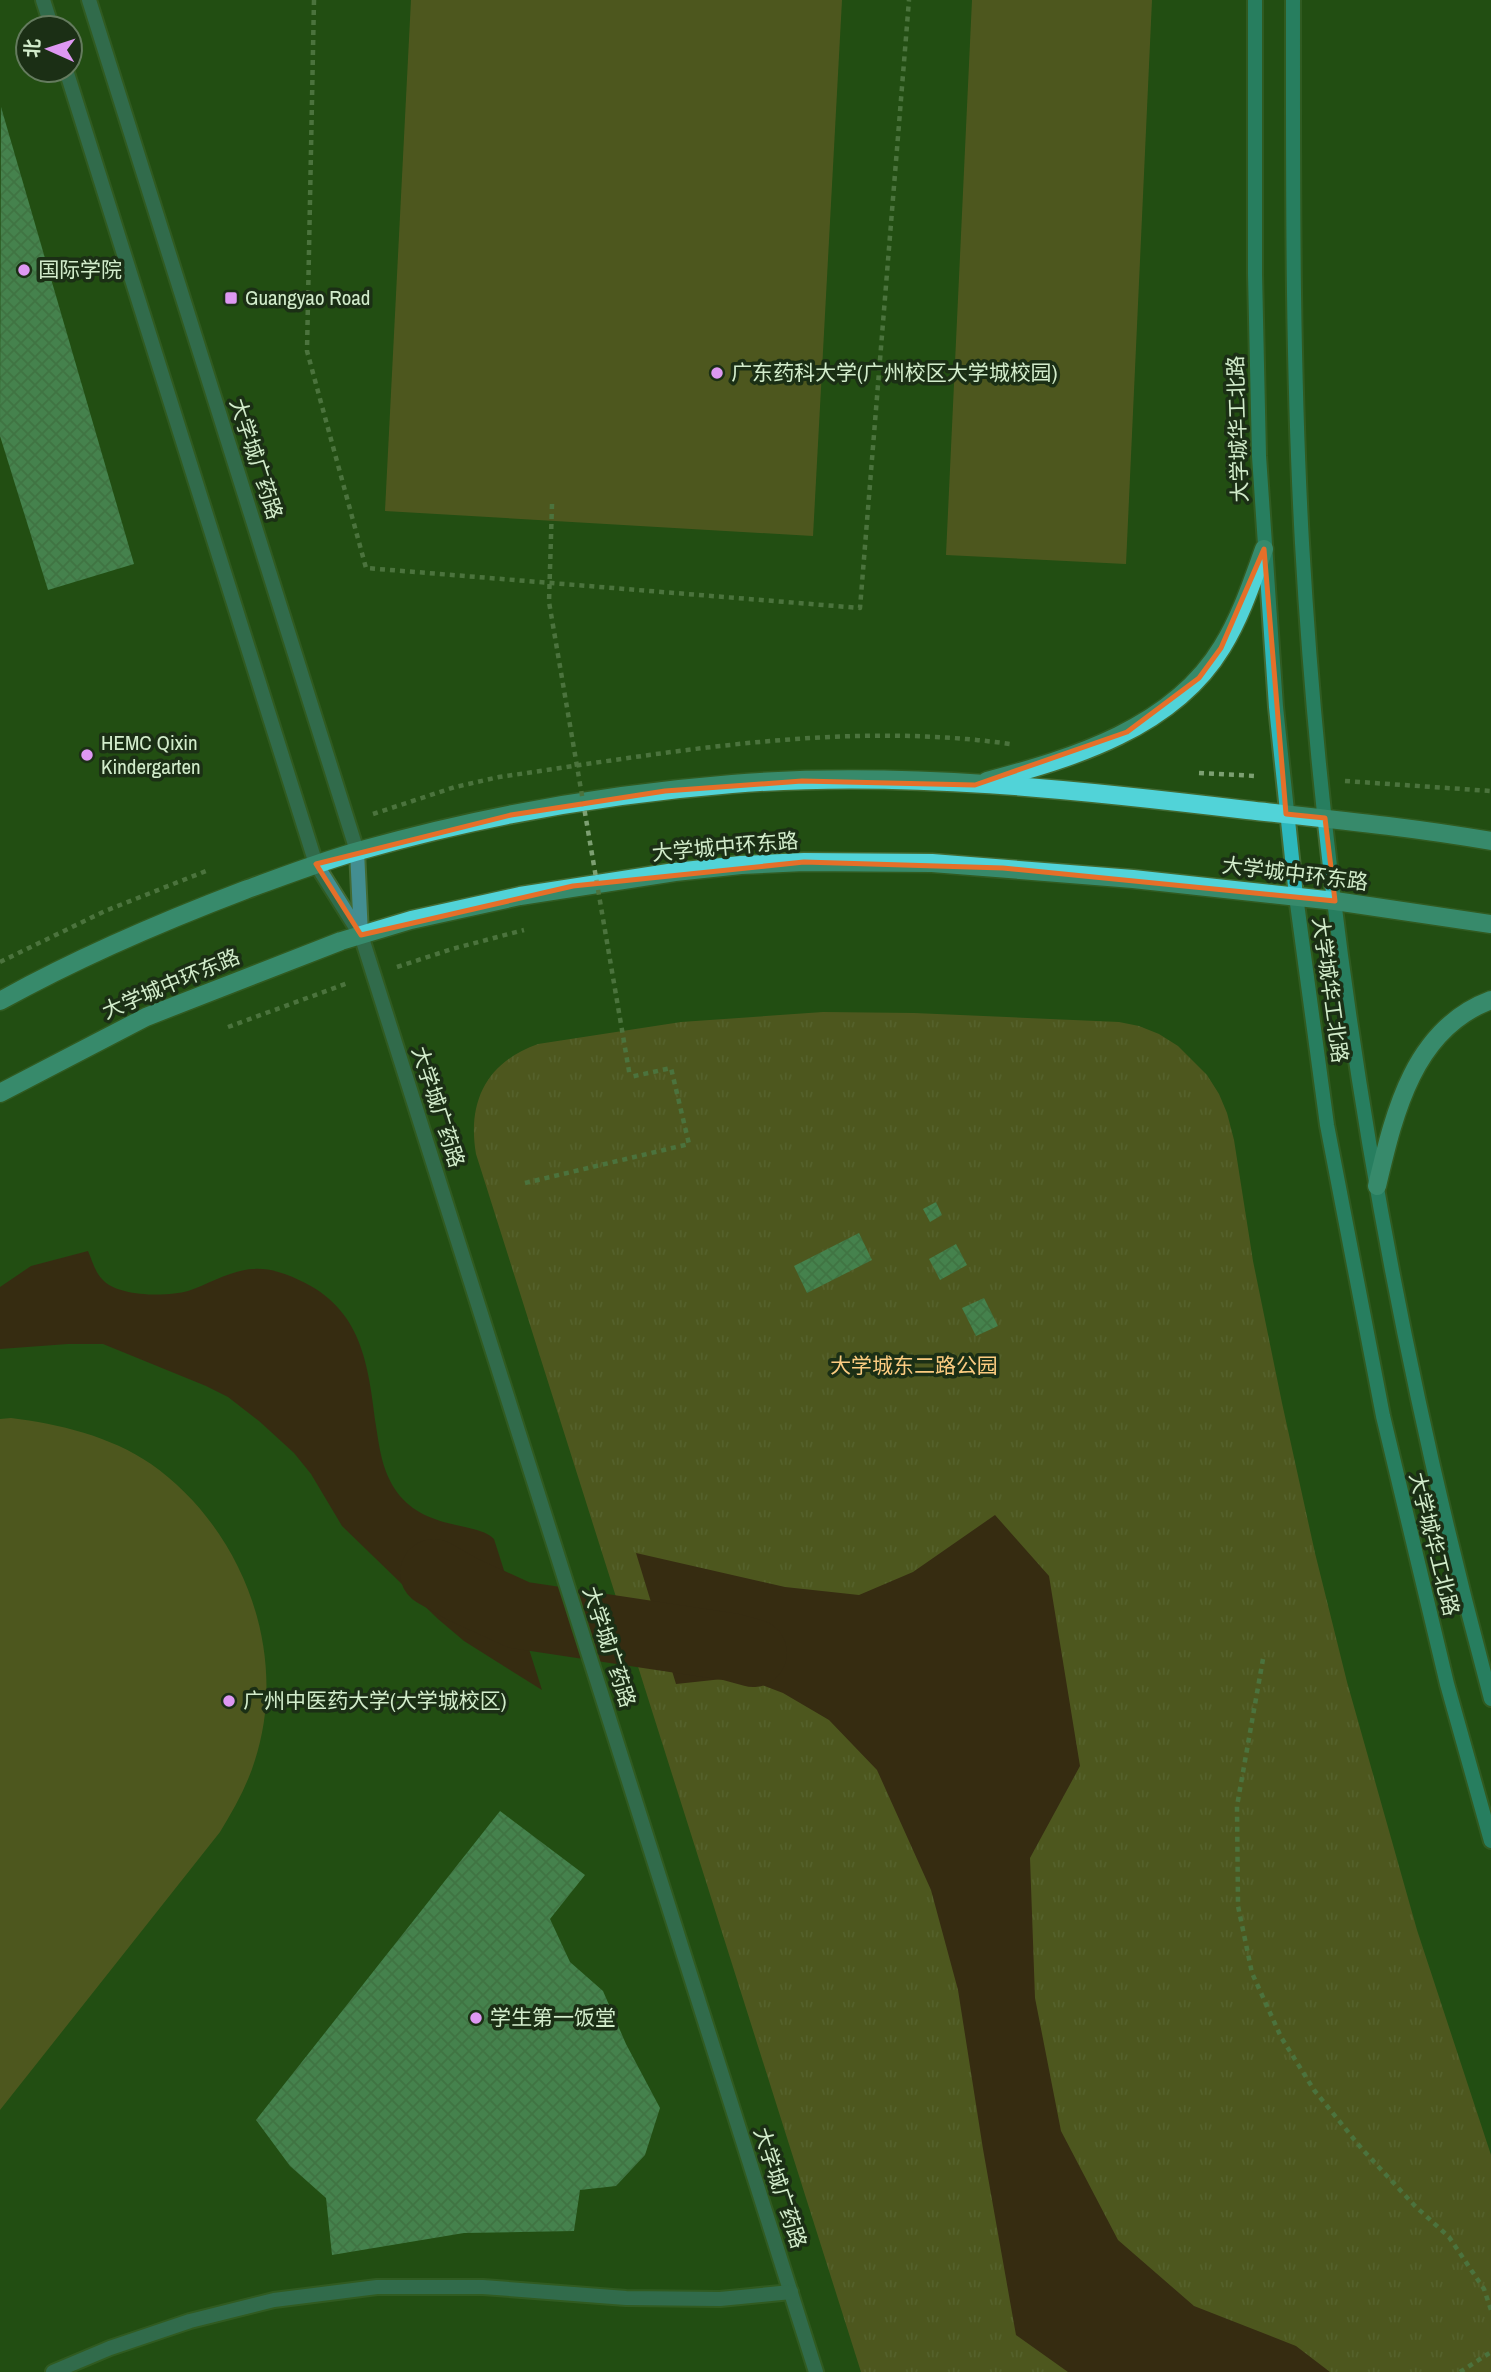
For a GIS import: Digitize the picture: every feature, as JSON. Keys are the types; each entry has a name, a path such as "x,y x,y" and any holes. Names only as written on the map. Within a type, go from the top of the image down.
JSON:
{"main road":[{"name":"大学城华工北路","path":"1255,0 1256,363 1264,549 1286,814 1296,896 1327,1125 1377,1390 1447,1684 1491,1841"},
{"name":"大学城华工北路","path":"1293,0 1293,311 1297,454 1310,656 1325,818 1353,1041 1399,1304 1435,1475 1491,1699"},
{"path":"975,785 1076,754 1127,732 1165,708 1199,678 1221,648 1238,618 1264,549"},
{"path":"0,1001 69,964 135,934 316,864 357,851 511,815 665,791 735,784 876,780 975,785 1100,794 1325,818 1491,841"},
{"name":"大学城中环东路","path":"0,1093 146,1017 361,935 466,908 573,886 675,872 804,862 944,863 1107,876 1296,896 1491,923"},
{"path":"1377,1186 1404,1088 1416,1065 1427,1049 1460,1016 1491,1000"}],"street":[{"name":"大学城广药路","path":"89,0 357,851 361,935"},
{"name":"大学城广药路","path":"69,84 316,864 361,935 816,2372"},
{"path":"53,2372 110,2347 190,2321 274,2300 377,2287 483,2287 626,2298 720,2298 791,2292"}],"path":[{"path":"314,0 307,351 366,568 860,608 909,0"},
{"path":"525,1183 689,1144 671,1068 630,1077 549,602 552,504"},
{"path":"1263,1659 1237,1806 1238,1906 1252,1973 1281,2038 1314,2090 1380,2168 1415,2206 1449,2237 1484,2289 1491,2310"},
{"path":"1460,2372 1491,2352"}],"highlighted area":[{"path":"1264,549 1286,814 1325,818 1335,901 1003,868 804,862 573,886 361,935 316,864 511,815 665,791 802,781 975,785 1127,732 1199,678 1221,648"}],"green space":[{"path":"411,0 842,0 813,536 385,511"},
{"path":"972,0 1152,0 1126,564 946,555"},
{"name":"大学城东二路公园","path":"823,1012 1119,1022 1139,1026 1178,1046 1207,1075 1219,1094 1234,1140 1253,1261 1282,1403 1347,1682 1417,1930 1491,2155 1491,2372 861,2372 476,1154 474,1135 478,1101 484,1086 506,1061 538,1044 681,1022"},
{"path":"11,1418 66,1428 119,1446 151,1464 183,1491 211,1522 233,1557 250,1596 261,1636 266,1677 264,1719 255,1760 240,1797 220,1832 0,2110 0,1419"}],"shaded area":[{"path":"88,1251 102,1279 109,1285 130,1292 156,1295 179,1293 237,1272 259,1269 299,1280 337,1306 349,1323 365,1361 381,1454 394,1488 414,1509 438,1520 481,1531 494,1539 542,1690 464,1641 438,1619 342,1526 311,1474 294,1453 228,1397 103,1344 0,1349 0,1287 31,1266"},
{"path":"995,1515 1049,1576 1080,1766 1030,1858 1035,1998 1061,2131 1118,2240 1194,2306 1296,2346 1330,2372 1068,2372 1016,2335 958,1990 931,1890 877,1770 829,1720 783,1693 741,1677 676,1684 636,1553 785,1587 859,1595 913,1572"}],"building":[{"name":"国际学院","path":"1,107 134,564 48,590 0,436"},
{"path":"936,1202 942,1215 930,1222 923,1209"},
{"path":"859,1233 872,1260 807,1293 794,1266"},
{"path":"956,1244 967,1265 940,1280 929,1259"},
{"path":"984,1298 998,1326 976,1336 962,1308"},
{"name":"学生第一饭堂","path":"500,1811 585,1875 550,1919 570,1962 603,1991 626,2044 660,2108 645,2155 616,2186 580,2190 574,2231 464,2233 332,2255 326,2198 290,2166 256,2120"}],"waterway":[{"path":"434,1573 519,1615 731,1647 753,1653"}],"place":[{"name":"国际学院","path":"24,270"},
{"name":"Guangyao Road","path":"231,298"},
{"name":"广东药科大学(广州校区大学城校园)","path":"717,373"},
{"name":"HEMC Qixin Kindergarten","path":"87,755"},
{"name":"广州中医药大学(大学城校区)","path":"229,1701"},
{"name":"学生第一饭堂","path":"476,2018"}]}
